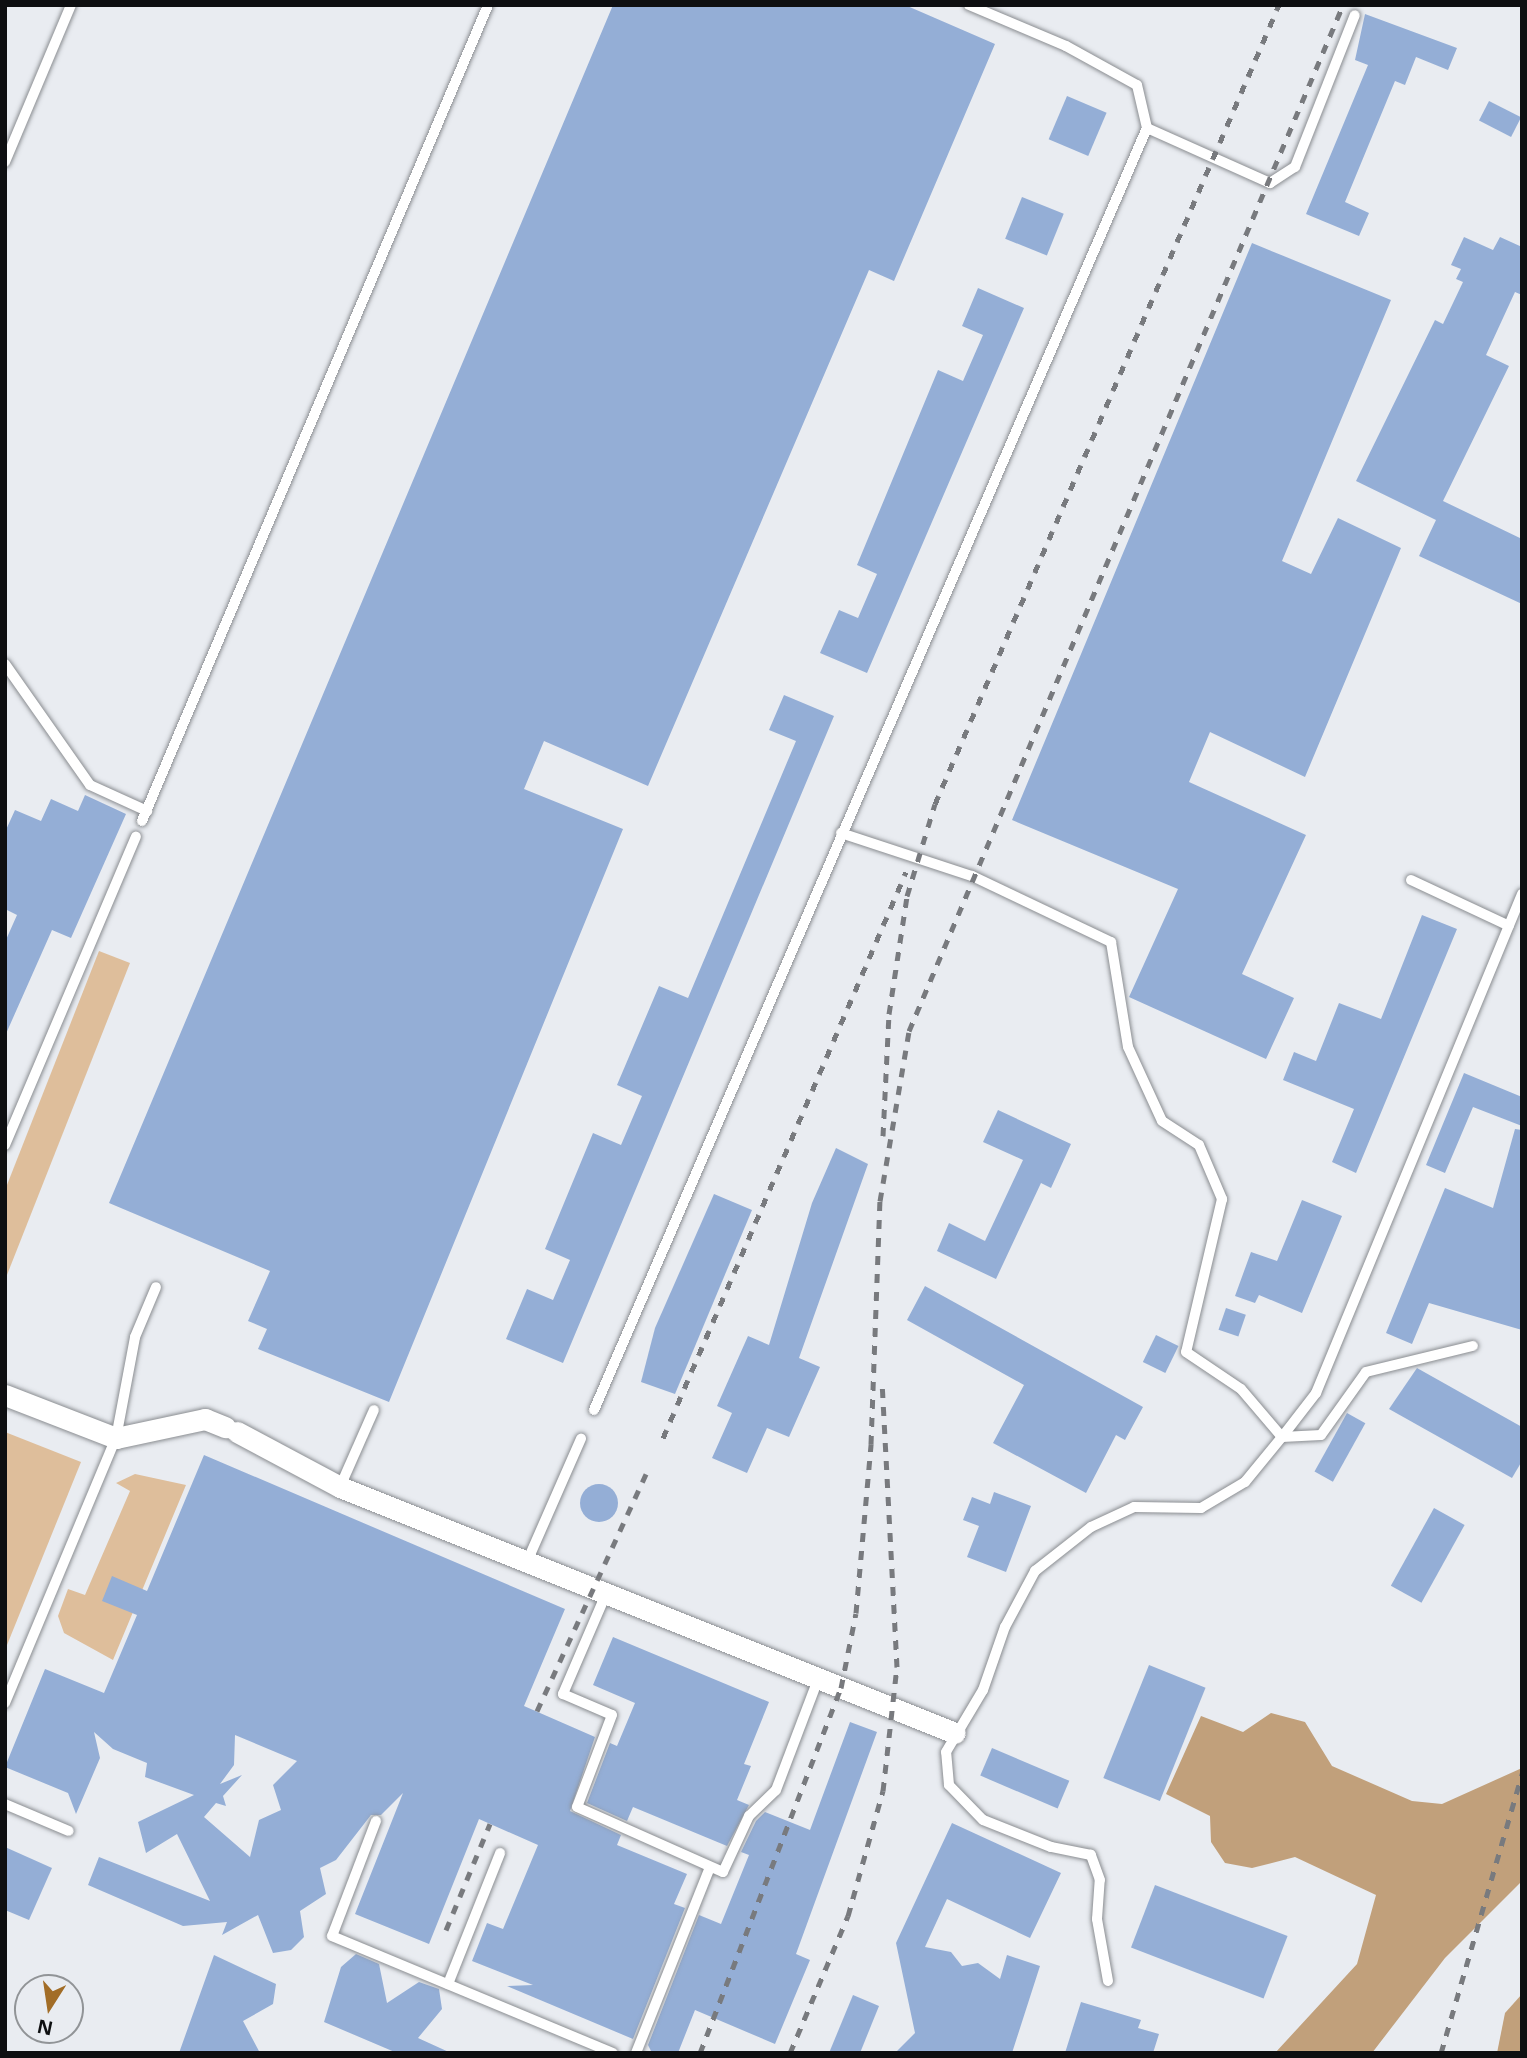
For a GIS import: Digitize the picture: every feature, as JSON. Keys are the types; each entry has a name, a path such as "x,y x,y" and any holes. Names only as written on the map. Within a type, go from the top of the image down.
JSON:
{"street":[{"path":"5,1395 116,1438 205,1419 231,1429 340,1487 526,1564 819,1677 955,1734"}],"lane":[{"path":"5,162 71,5"},
{"path":"5,664 90,785 144,816 488,5"},
{"path":"594,1410 1147,128 1137,85 1066,46 969,5"},
{"path":"1147,128 1270,183 1295,167 1355,15"},
{"path":"841,833 972,876 1111,942 1128,1047 1162,1121 1199,1145 1222,1199 1186,1352 1241,1390 1282,1437"},
{"path":"5,1145 136,837"},
{"path":"1411,880 1509,926"},
{"path":"1108,1981 1097,1919 1100,1880 1091,1855 1051,1847 983,1820 949,1785 946,1752 983,1690 1005,1627 1035,1571 1091,1527 1134,1507 1201,1508 1245,1482 1316,1393 1522,894"},
{"path":"5,1703 116,1438 135,1336 156,1287"},
{"path":"1282,1437 1321,1435 1366,1372 1474,1346"},
{"path":"340,1487 374,1410"},
{"path":"526,1564 580,1439"},
{"path":"606,1594 563,1694 612,1716 577,1807 709,1867 723,1872 749,1816 776,1790 819,1677"},
{"path":"5,1804 69,1831"},
{"path":"376,1821 332,1936 613,2053"},
{"path":"448,1984 500,1853"},
{"path":"636,2053 709,1867"}],"shaded area":[{"path":"99,951 130,963 5,1280 5,1190"},
{"path":"5,1432 81,1462 5,1650"},
{"path":"135,1474 186,1485 113,1660 64,1633 58,1616 68,1589 85,1595 130,1491 116,1483"},
{"path":"1271,1713 1305,1722 1332,1766 1412,1801 1442,1804 1522,1768 1522,1881 1445,1958 1372,2053 1275,2053 1357,1964 1376,1895 1295,1857 1252,1868 1225,1863 1211,1842 1210,1816 1166,1794 1201,1716 1243,1732"},
{"path":"1522,1994 1522,2053 1497,2053 1505,2013"}],"building":[{"path":"613,5 905,5 995,44 894,281 869,270 648,786 544,741 524,789 623,829 389,1402 258,1349 267,1329 248,1321 270,1271 109,1203"},
{"path":"1365,14 1457,48 1448,70 1416,57 1405,85 1395,81 1345,202 1369,213 1359,236 1306,214 1368,65 1355,60"},
{"path":"1067,96 1107,113 1088,156 1049,139"},
{"path":"1489,101 1521,117 1511,137 1479,121"},
{"path":"1022,197 1064,214 1047,256 1005,239"},
{"path":"1464,237 1493,250 1500,237 1522,247 1522,295 1515,292 1486,355 1509,366 1443,501 1522,539 1522,604 1419,556 1436,520 1356,481 1435,320 1443,324 1463,282 1456,279 1461,269 1451,265"},
{"path":"1252,243 1391,300 1282,561 1311,574 1338,518 1401,548 1305,777 1210,732 1189,782 1306,835 1242,974 1294,998 1266,1059 1129,997 1178,889 1012,820"},
{"path":"978,288 1024,308 867,673 820,653 839,610 858,618 877,574 857,565 938,370 963,381 983,335 962,326"},
{"path":"784,695 834,716 563,1363 506,1339 527,1289 553,1300 570,1260 545,1249 593,1133 621,1145 642,1096 617,1085 659,986 688,998 796,741 769,730"},
{"path":"85,795 126,814 71,938 52,930 5,1036 5,942 17,915 5,909 5,832 15,810 41,821 51,799 78,811"},
{"path":"1422,915 1457,929 1356,1173 1332,1162 1354,1109 1283,1080 1294,1052 1316,1061 1339,1003 1381,1019"},
{"path":"1464,1073 1522,1097 1522,1126 1473,1107 1445,1173 1426,1165"},
{"path":"998,1110 1071,1144 1051,1188 1041,1183 996,1279 937,1251 949,1223 985,1241 1023,1160 983,1142"},
{"path":"1515,1129 1522,1130 1522,1330 1429,1303 1412,1344 1386,1333 1445,1188 1493,1208"},
{"path":"836,1148 868,1164 799,1358 820,1367 789,1437 767,1428 747,1473 712,1458 732,1413 717,1406 748,1336 769,1345 812,1203"},
{"path":"714,1194 752,1210 675,1394 641,1382 655,1328"},
{"path":"1302,1200 1342,1216 1302,1313 1259,1295 1255,1303 1235,1296 1251,1252 1277,1261"},
{"path":"925,1286 1143,1407 1125,1440 1116,1435 1086,1493 993,1443 1024,1385 907,1320"},
{"path":"1226,1308 1246,1315 1238,1337 1219,1330"},
{"path":"1156,1335 1178,1346 1165,1373 1143,1362"},
{"path":"1417,1368 1522,1427 1522,1461 1512,1478 1389,1409"},
{"path":"1347,1413 1365,1423 1333,1482 1315,1472"},
{"path":"204,1455 565,1609 524,1706 595,1737 570,1811 621,1835 617,1845 687,1874 674,1904 685,1908 633,2039 507,1986 533,1985 472,1961 487,1923 503,1929 538,1845 479,1819 429,1944 355,1914 403,1793 381,1815 371,1815 336,1860 320,1868 326,1894 300,1911 304,1937 291,1950 273,1953 258,1915 222,1935 227,1922 183,1926 88,1885 99,1857 210,1901 177,1834 146,1853 138,1822 194,1795 145,1777 147,1763 113,1749 94,1732 100,1758 76,1814 68,1793 5,1767 45,1669 104,1693 137,1615 102,1601 112,1576 147,1591","holes":["235,1735 297,1761 273,1785 281,1810 259,1820 250,1857 204,1817 216,1803 226,1806 223,1796 242,1775 220,1784 234,1765"]},
{"path":"599,1484 613,1489 618,1503 613,1517 599,1522 585,1517 580,1503 585,1489"},
{"path":"994,1492 1031,1506 1006,1572 967,1557 979,1526 963,1520 972,1497 990,1504"},
{"path":"1434,1508 1465,1525 1421,1603 1391,1586"},
{"path":"613,1637 769,1702 744,1764 751,1766 737,1800 749,1805 727,1846 633,1807 627,1821 587,1803 610,1743 617,1746 635,1703 593,1685"},
{"path":"1149,1665 1206,1688 1160,1801 1103,1778"},
{"path":"850,1722 877,1732 796,1954 810,1960 775,2044 695,2010 678,2053 652,2053 648,2045 699,1915 721,1924 749,1855 741,1852 756,1821 765,1812 810,1830"},
{"path":"992,1748 1069,1781 1058,1808 980,1776"},
{"path":"952,1823 1061,1873 1030,1938 947,1899 925,1947 951,1952 962,1966 978,1963 1000,1979 1007,1955 1040,1966 1012,2053 895,2053 915,2033 896,1943"},
{"path":"5,1847 52,1868 29,1920 5,1910"},
{"path":"1155,1885 1288,1936 1264,1998 1131,1948"},
{"path":"356,1954 379,1964 387,2003 419,1982 439,1989 442,2009 418,2038 451,2053 397,2053 324,2022 341,1967"},
{"path":"214,1955 276,1984 273,2004 243,2021 260,2053 179,2053"},
{"path":"853,1995 879,2006 860,2053 829,2053"},
{"path":"1081,2002 1141,2020 1138,2028 1159,2034 1153,2053 1065,2053"}],"railway":[{"path":"883,1136 889,1014 907,896 935,804 1279,5"},
{"path":"700,2053 841,1688 856,1613 871,1444 880,1201 909,1031 1343,5"},
{"path":"663,1438 906,872"},
{"path":"790,2053 848,1916 883,1791 897,1667 882,1381"},
{"path":"537,1711 648,1470"},
{"path":"1441,2053 1522,1774"},
{"path":"446,1930 490,1824"}]}
